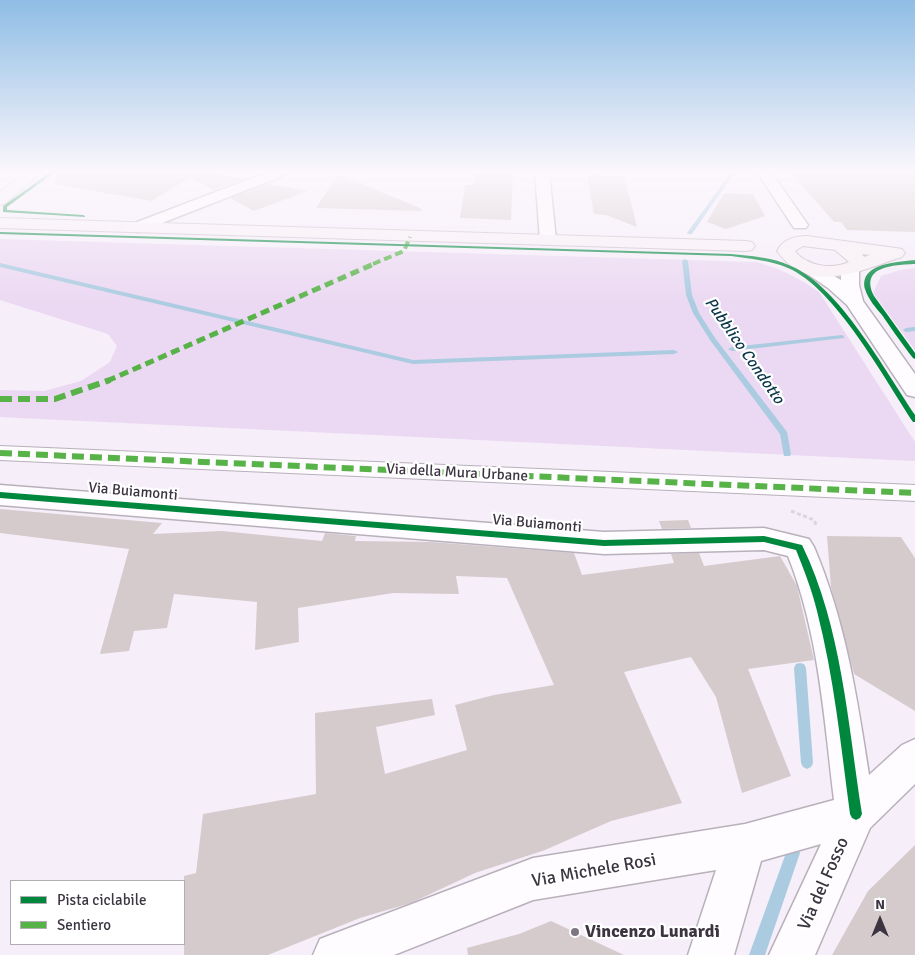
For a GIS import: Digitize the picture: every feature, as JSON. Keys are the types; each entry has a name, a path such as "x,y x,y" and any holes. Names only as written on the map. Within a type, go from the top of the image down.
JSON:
{"main road":[{"path":"11,217 46,225"},
{"path":"0,223 746,246 796,237 831,244 915,254"},
{"path":"796,237 786,251 789,256 804,265"},
{"path":"831,244 852,253 858,262 853,267"},
{"path":"746,246 778,254 804,265 830,271 853,267 896,253"}],"street":[{"path":"138,227 165,217"},
{"path":"546,217 548,240"},
{"path":"786,217 796,237"},
{"path":"804,265 835,284 854,301 915,390"},
{"path":"853,267 850,285 854,301"},
{"name":"Via della Mura Urbane","path":"0,453 915,493"},
{"name":"Via Buiamonti","path":"0,495 604,543 764,539 799,547"},
{"path":"799,547 810,570 827,628 856,814"},
{"path":"856,814 915,758"},
{"name":"Via Michele Rosi","path":"336,955 533,880 745,845 856,814"},
{"name":"Via del Fosso","path":"792,955 856,814"},
{"path":"710,955 745,845"}],"path":[{"path":"788,510 814,520 817,529 818,533 799,547"}],"shaded area":[{"path":"0,239 756,262 789,274 819,292 915,442 915,461 0,417 0,390 44,391 81,381 110,362 117,346 108,334 0,300"},
{"path":"915,268 915,350 873,293 881,276"}],"building":[{"path":"460,217 511,217 511,220"},
{"path":"610,217 634,217 637,227"},
{"path":"710,217 763,217 726,229 707,222"},
{"path":"829,217 915,217 915,232 847,230 841,222 834,222"},
{"path":"0,509 162,523 153,534 222,531 322,541 325,533 356,536 355,541 432,542 574,553 582,575 674,563 671,554 699,553 704,566 780,556 797,586 814,660 748,669 791,776 742,793 716,697 691,657 624,672 682,803 611,821 545,850 475,873 411,903 360,918 268,955 184,955 184,876 196,873 203,814 316,794 315,713 432,699 435,715 376,727 385,774 467,750 455,705 494,695 554,685 507,578 456,576 459,594 393,593 298,608 299,642 255,650 257,602 174,594 167,628 134,631 129,651 100,654 129,549 0,533"},
{"path":"688,520 691,528 662,529 659,521"},
{"path":"827,536 901,537 915,558 915,711 854,674 831,587"},
{"path":"915,845 915,955 832,955 868,891"},
{"path":"551,921 624,955 468,955 467,948 519,934"}],"waterway":[{"name":"Pubblico Condotto","path":"690,233 702,217"},
{"name":"Pubblico Condotto","path":"685,261 689,295 696,313 712,339 784,434 787,454"},
{"path":"0,265 413,362 674,352"},
{"path":"906,330 915,329"},
{"path":"732,349 842,337"},
{"name":"Pubblico Condotto","path":"800,668 807,763"},
{"name":"Pubblico Condotto","path":"757,955 793,853"}],"marked path":[{"path":"0,399 55,399 98,385 404,251 410,237"},
{"path":"0,453 915,493"}],"cycle path":[{"path":"0,233 731,255 765,260 782,264 798,271 831,299 862,339 915,420"},
{"path":"915,262 883,266 870,274 867,281 873,300 915,357"},
{"path":"0,495 604,543 764,539 799,547 822,610 830,643 856,814"}],"place":[{"name":"Vincenzo Lunardi","path":"575,932"}]}
